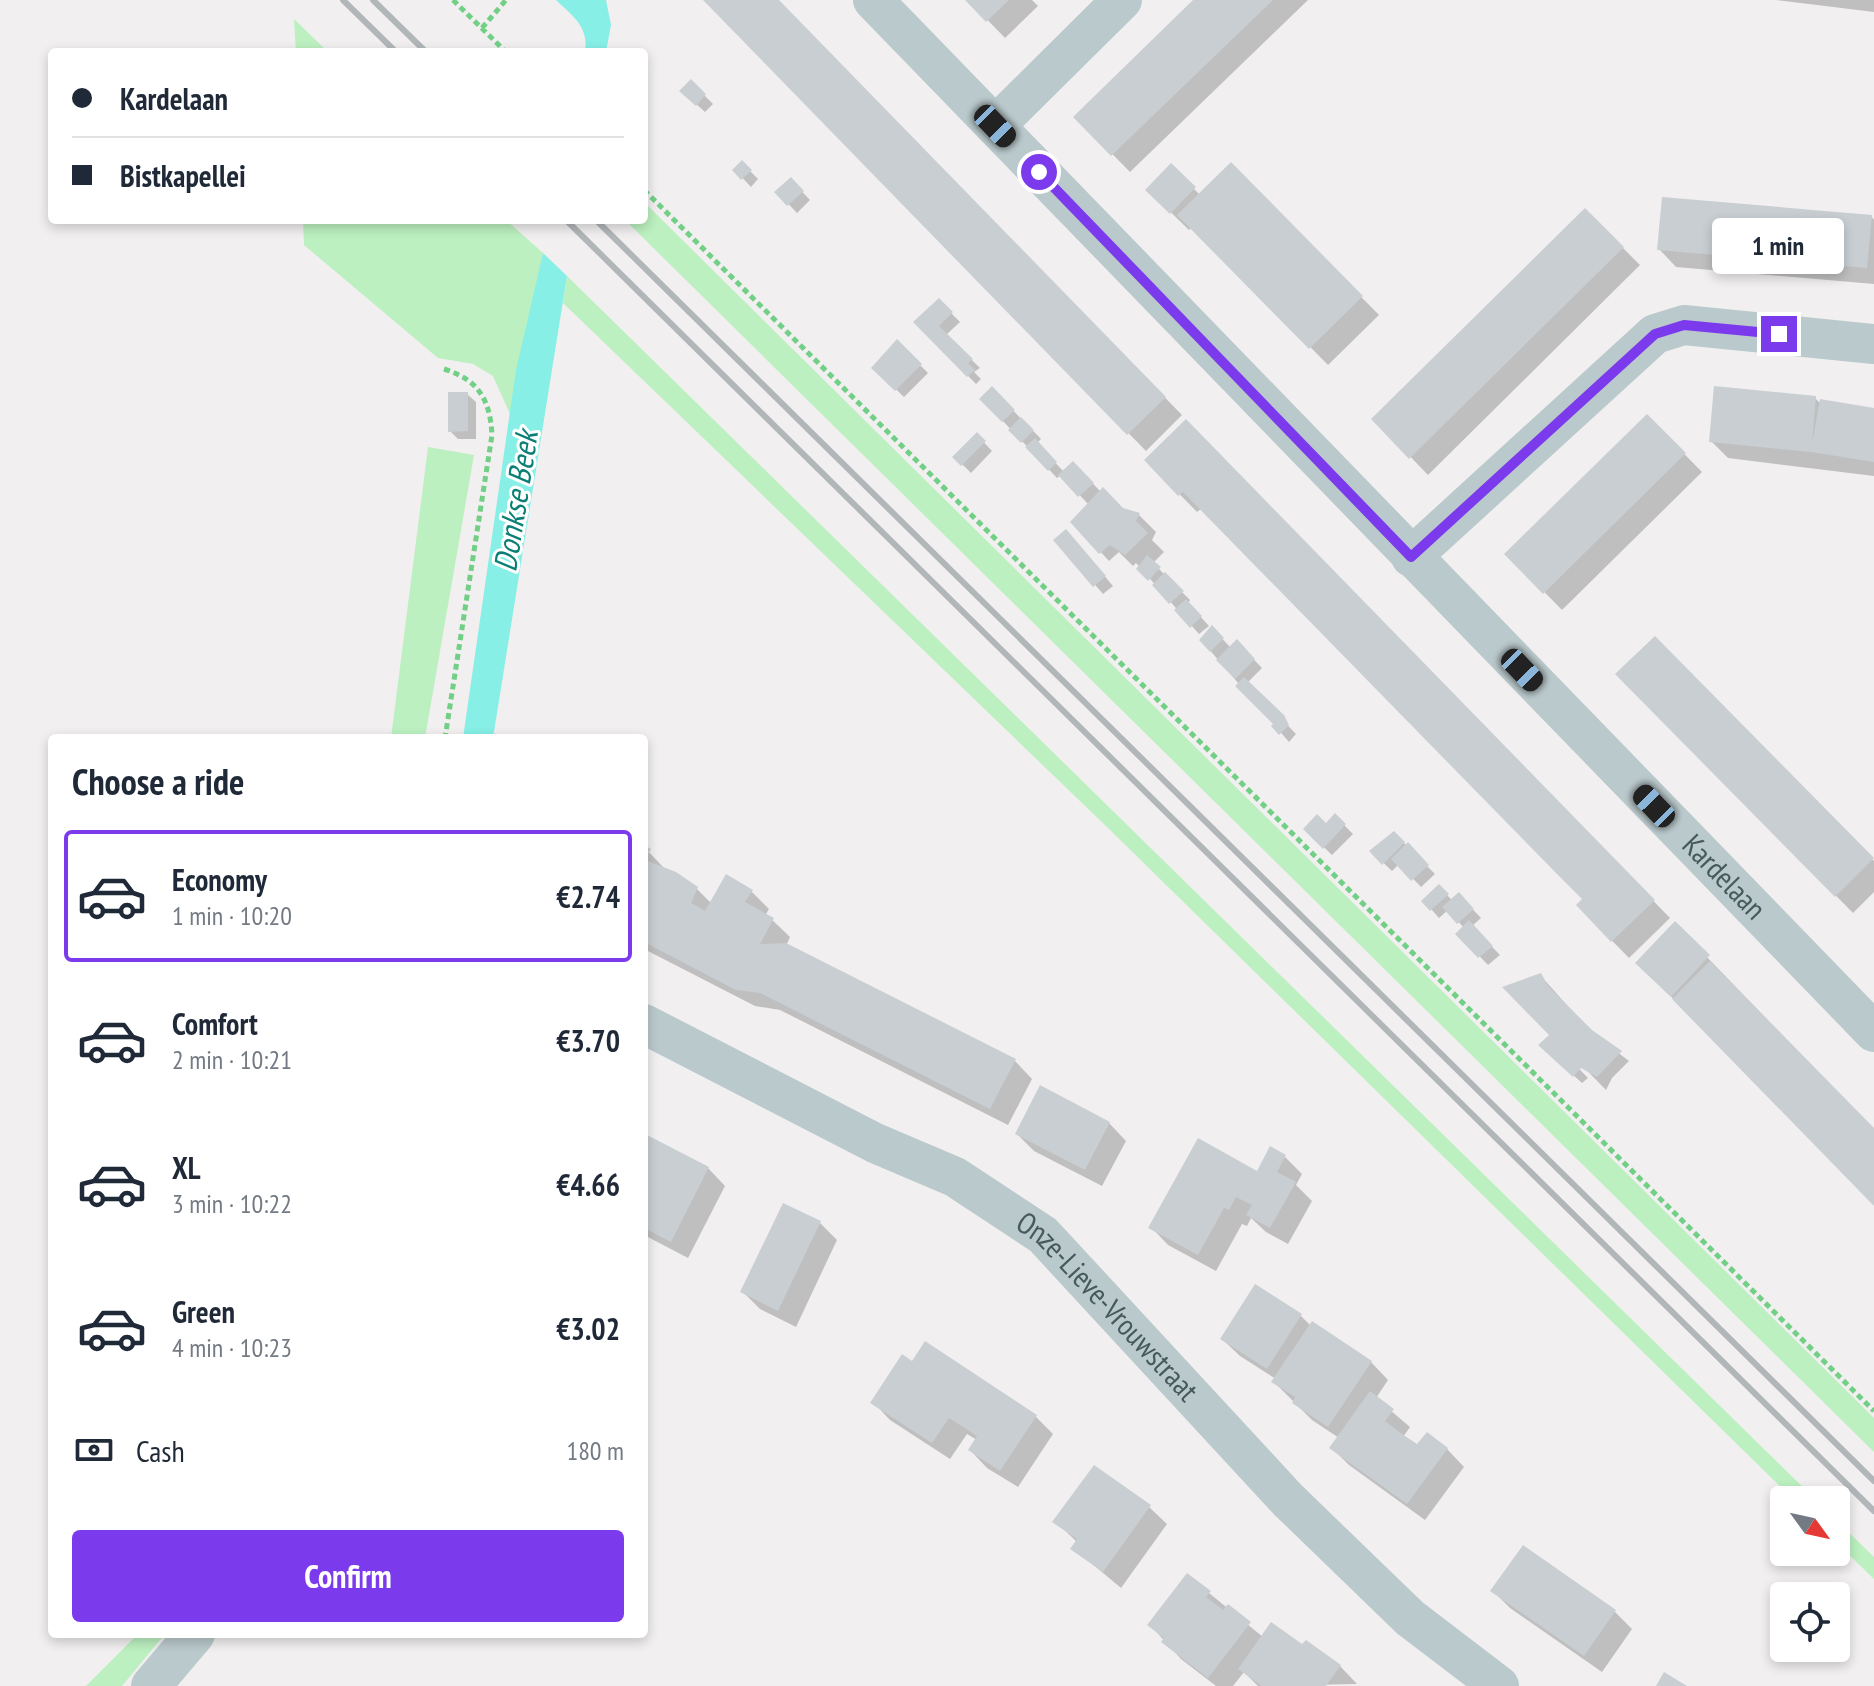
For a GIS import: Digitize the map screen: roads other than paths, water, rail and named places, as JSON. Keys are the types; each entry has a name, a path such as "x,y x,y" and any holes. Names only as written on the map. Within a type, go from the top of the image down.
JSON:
{"street":[{"name":"Kardelaan","path":"873,0 1874,1032"},
{"path":"995,126 1122,0"},
{"path":"1411,557 1655,334 1684,325 1874,344"},
{"name":"Onze-Lieve-Vrouwstraat","path":"648,1026 875,1143 955,1177 1043,1235 1288,1500 1410,1618 1499,1686"},
{"path":"151,1686 192,1638"}],"water":[{"path":"556,0 606,0 611,25 607,48 585,48 585,36 574,17"},
{"name":"Donkse Beek","path":"543,253 567,276 494,734 464,734 516,370"}],"railway":[{"path":"343,0 392,48"},
{"path":"373,0 422,48"},
{"path":"570,224 1874,1511"},
{"path":"600,224 1874,1481"}]}
